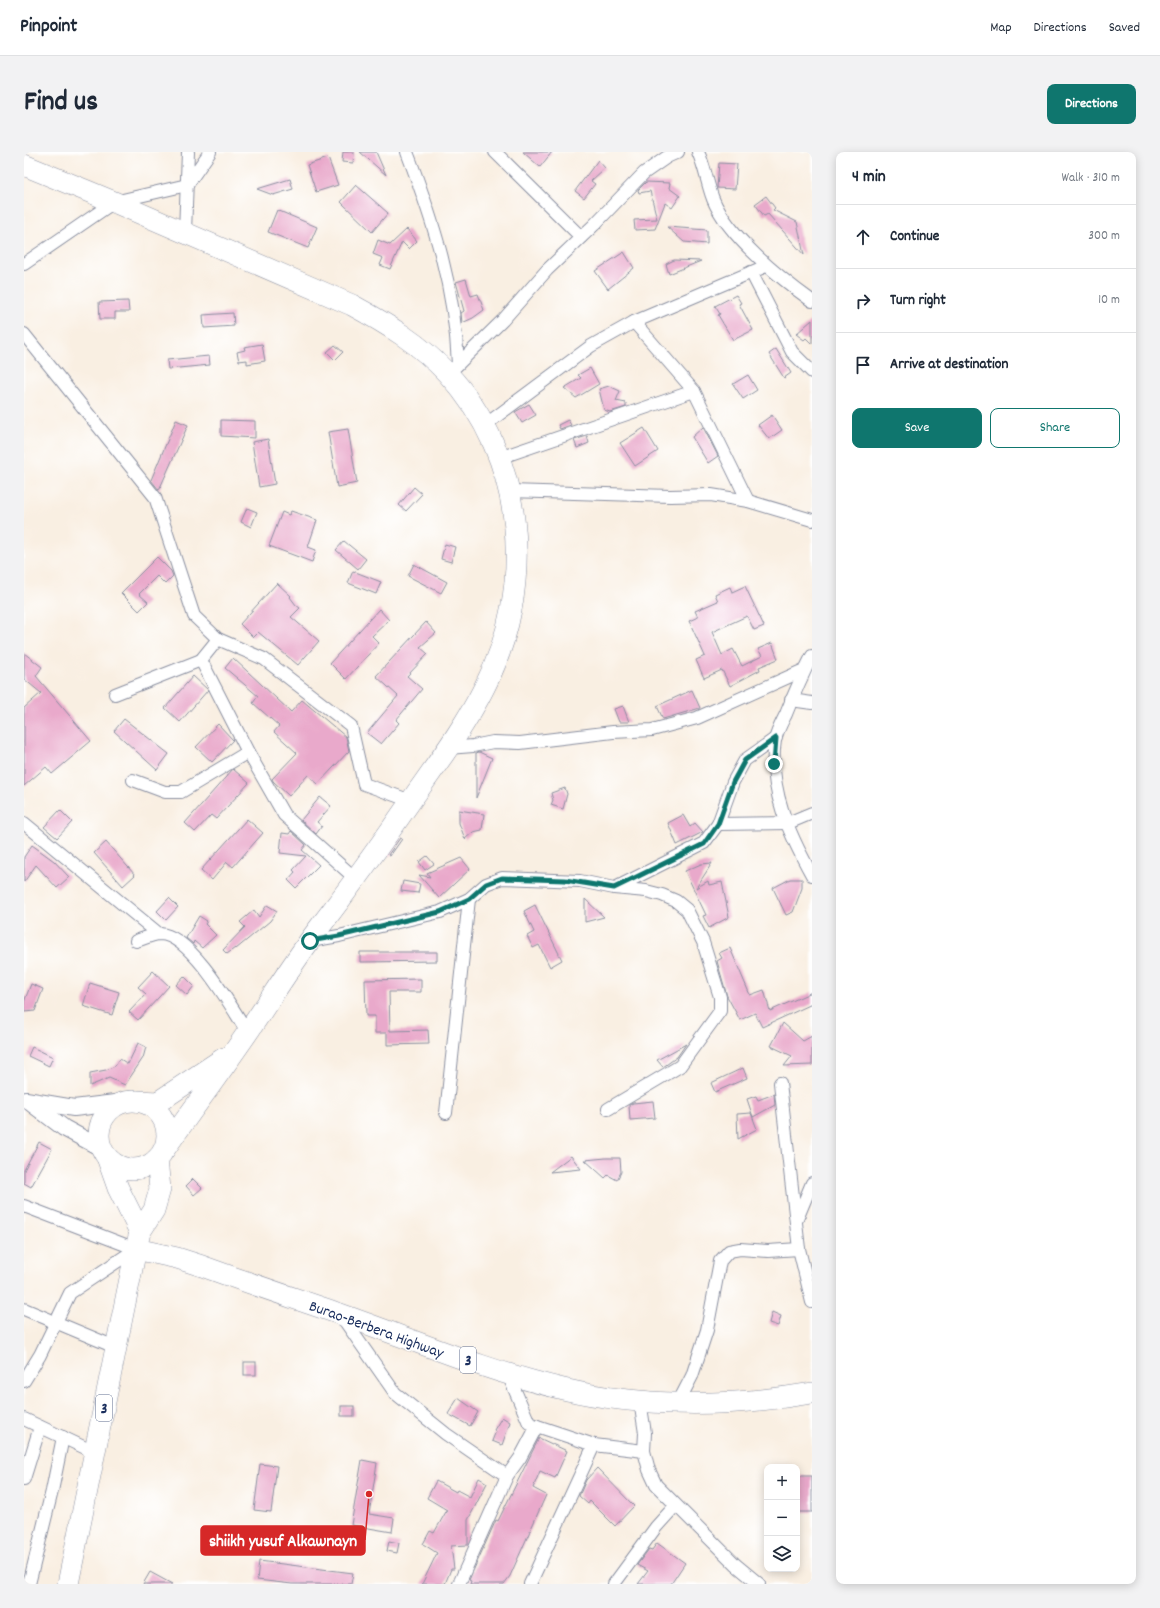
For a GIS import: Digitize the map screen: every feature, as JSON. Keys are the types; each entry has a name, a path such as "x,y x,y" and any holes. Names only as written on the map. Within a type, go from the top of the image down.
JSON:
{"highway":[{"path":"24,165 185,232 352,305 390,325 419,347 453,369 485,425 499,458 510,491 517,544 517,571 513,603 503,642 485,688 448,748 411,802 310,941 248,1033 232,1053 161,1155 148,1166 137,1169 126,1169 116,1164 104,1152"},
{"path":"138,1241 99,1136 100,1125 105,1115 113,1107 129,1101 158,1102 232,1053"},
{"path":"129,1101 146,1103 155,1109 162,1117 167,1128 167,1139 161,1155 160,1189 154,1210 138,1241"},
{"name":"Burao-Berbera Highway","path":"138,1241 177,1258 264,1290 340,1314 433,1349 563,1389 640,1401 678,1403 732,1402 784,1398 812,1393"},
{"name":"3","path":"68,1584 96,1453 115,1347 138,1241"}],"street":[{"path":"185,232 188,152"},
{"path":"24,264 114,202 187,185 210,152"},
{"path":"407,152 428,207 447,276 456,328 453,369"},
{"path":"495,152 581,238"},
{"path":"453,369 503,320 547,270 581,238 644,173 666,157 678,152"},
{"path":"698,152 713,198 719,211 728,223 766,266 812,301"},
{"path":"485,425 591,346 634,322 766,266"},
{"path":"750,272 792,352 812,372"},
{"path":"634,322 694,391 748,501"},
{"path":"24,334 155,497 194,616 218,639 264,658 351,726 364,784 411,802"},
{"path":"499,458 694,391"},
{"path":"510,491 670,496 711,495 748,501 812,520"},
{"path":"115,694 202,660 218,639"},
{"path":"812,656 804,670 776,738 774,764 776,790 799,853 812,876"},
{"path":"202,660 248,752 284,815 356,878"},
{"path":"448,748 473,746 493,742 520,743 613,732 652,730 697,718 804,670"},
{"path":"791,700 812,703"},
{"path":"614,888 704,844 718,824 733,782 745,760 776,738"},
{"path":"133,780 165,792 181,792 248,752"},
{"path":"718,824 788,823 812,813"},
{"path":"24,823 159,934 173,937 185,946 200,963 248,1033"},
{"path":"310,941 339,936 440,912 469,899 486,884 502,878 565,880 614,888 646,891 662,895 676,901 687,910 705,949 720,997 720,1012 680,1066 608,1109"},
{"path":"446,1113 469,899"},
{"path":"136,941 159,934"},
{"path":"780,1083 799,1249 812,1302"},
{"path":"25,1099 74,1108 129,1101"},
{"path":"25,1099 46,1112 64,1128 104,1152"},
{"path":"796,1222 812,1183"},
{"path":"24,1206 138,1241"},
{"path":"24,1381 40,1355 70,1293 138,1241"},
{"path":"678,1403 692,1376 708,1330 720,1261 729,1251 740,1249 768,1251 799,1249"},
{"path":"24,1309 115,1347"},
{"path":"340,1314 395,1393 446,1434 507,1476"},
{"path":"507,1372 530,1423 594,1445 644,1451"},
{"path":"640,1401 645,1433 644,1451 656,1486 675,1506 758,1584"},
{"path":"24,1419 96,1453"},
{"path":"24,1479 40,1426"},
{"path":"459,1584 507,1476 520,1458 537,1426"},
{"path":"29,1584 52,1491 63,1438"},
{"path":"530,1584 594,1445"},
{"path":"614,1584 656,1527 675,1506"}],"building":[{"path":"343,152 354,152 353,163 342,162"},
{"path":"360,152 376,152 386,175"},
{"path":"523,152 552,152 540,167"},
{"path":"328,158 338,185 316,192 307,165"},
{"path":"598,160 605,168 591,181 595,184 584,198 575,191"},
{"path":"719,163 737,164 735,189 717,188"},
{"path":"290,179 293,189 273,195 257,189"},
{"path":"646,182 670,183 669,188 680,196 672,208 665,203 655,229 635,230 634,220 657,219 650,191 639,193 638,190"},
{"path":"356,185 388,213 372,232 341,202"},
{"path":"766,196 775,208 773,210 797,222 804,255 768,214 764,216 755,204"},
{"path":"277,210 317,227 308,248 268,232"},
{"path":"667,227 707,230 707,244 684,242"},
{"path":"407,229 417,241 409,249 402,242 390,269 380,265 383,258 373,254 378,240 390,245"},
{"path":"624,252 634,268 608,289 595,271"},
{"path":"674,260 701,261 669,274 666,264"},
{"path":"466,279 471,296 478,294 484,310 473,318 462,323 461,313 464,311 456,282"},
{"path":"736,295 741,303 739,304 753,330 733,340 718,315 720,314 715,306"},
{"path":"128,301 129,312 115,312 115,319 100,319 99,302"},
{"path":"233,313 234,326 204,328 203,315"},
{"path":"812,320 812,344 806,338 804,340 796,334"},
{"path":"262,344 265,361 247,364 247,360 239,361 237,352 245,350 244,347"},
{"path":"335,345 343,352 335,360 327,352"},
{"path":"776,349 791,373 784,378 769,354"},
{"path":"209,356 210,365 168,369 167,360"},
{"path":"590,368 599,384 576,398 564,388 581,378 578,375"},
{"path":"748,375 757,390 743,399 733,384"},
{"path":"609,386 620,391 616,401 626,403 626,407 610,412 604,410 599,389"},
{"path":"529,404 536,415 522,423 515,412"},
{"path":"772,415 782,430 769,439 758,425"},
{"path":"176,420 188,425 159,490 151,480"},
{"path":"221,420 255,421 255,438 221,436"},
{"path":"568,420 571,425 560,429 558,425"},
{"path":"703,427 718,456 708,463 692,437"},
{"path":"644,428 658,451 635,466 620,443"},
{"path":"348,429 357,483 337,487 328,432"},
{"path":"587,436 589,443 577,448 574,440"},
{"path":"268,439 275,484 259,487 252,442"},
{"path":"414,487 422,494 406,511 399,505"},
{"path":"247,508 257,512 251,527 241,522"},
{"path":"291,511 317,520 308,547 316,550 312,562 269,546 282,512 289,515"},
{"path":"344,541 366,559 358,569 336,550"},
{"path":"445,544 455,547 451,562 441,559"},
{"path":"157,557 171,571 173,576 165,584 157,576 139,594 148,602 139,611 121,593"},
{"path":"414,564 447,582 441,593 408,576"},
{"path":"353,571 381,582 376,594 348,583"},
{"path":"277,583 291,596 290,597 296,605 300,608 291,617 319,641 298,665 258,632 253,637 240,624"},
{"path":"745,586 764,626 754,630 747,616 712,632 722,655 733,649 742,666 762,656 758,649 772,643 778,659 759,667 760,670 730,686 722,670 704,678 696,660 705,656 689,621 698,617 695,611 718,601 715,594 730,587 732,592"},
{"path":"379,609 389,620 372,636 379,643 346,679 330,663"},
{"path":"426,622 436,633 420,647 428,654 407,676 422,689 396,720 399,723 381,744 367,733 398,696 376,676"},
{"path":"24,653 42,667 36,676 91,741 52,774 46,767 24,786 24,708 41,693 24,679"},
{"path":"233,658 291,712 302,700 346,737 349,751 318,784 308,775 289,796 273,781 272,779 297,753 274,732 279,726 253,703 258,696 225,668"},
{"path":"193,676 208,690 180,722 165,708"},
{"path":"692,690 700,708 663,719 657,706"},
{"path":"623,706 629,722 619,722 614,709"},
{"path":"124,719 169,754 157,770 114,731"},
{"path":"218,724 233,740 212,762 196,747"},
{"path":"479,752 492,758 476,798 476,753"},
{"path":"233,769 249,783 216,819 211,815 195,832 185,823"},
{"path":"565,788 567,794 563,809 551,805 553,800 551,793"},
{"path":"320,797 331,806 317,822 322,826 316,834 301,820"},
{"path":"60,810 72,822 57,838 44,827"},
{"path":"459,810 484,814 482,830 473,832 465,839 459,823"},
{"path":"683,815 690,827 695,823 703,832 677,845 668,823"},
{"path":"247,819 263,833 233,867 227,862 212,880 201,870"},
{"path":"291,831 306,845 302,850 319,865 296,888 288,880 295,872 293,870 306,856 280,853 282,833 289,834"},
{"path":"400,838 402,839 390,856 388,855"},
{"path":"106,842 135,875 123,886 94,853"},
{"path":"32,845 54,861 69,877 57,888 36,865 24,882 24,857"},
{"path":"427,856 434,864 425,870 419,862"},
{"path":"461,858 470,869 439,898 419,875 430,877 427,873"},
{"path":"712,863 696,888 708,881 709,885 722,882 729,917 709,928 703,916 706,915 685,871 701,864"},
{"path":"790,879 802,879 802,888 793,912 786,915 773,888"},
{"path":"403,881 420,884 418,893 401,891"},
{"path":"169,898 178,907 166,920 157,911"},
{"path":"585,899 604,917 585,922"},
{"path":"267,905 277,911 270,921 236,949 235,948 227,954 223,950 245,927 240,922 254,910 259,917"},
{"path":"535,905 562,960 550,967 539,945 533,948 527,936 534,932 524,911"},
{"path":"199,916 207,921 205,924 216,935 202,948 194,941 193,944 186,938"},
{"path":"730,948 750,995 764,990 770,1011 812,992 812,1004 762,1027 755,1013 740,1020 727,996 717,961 722,958 719,953"},
{"path":"360,952 437,952 437,961 360,962"},
{"path":"153,971 169,986 138,1020 129,1012 146,994 138,987"},
{"path":"184,976 194,986 187,995 176,985"},
{"path":"421,979 421,992 389,992 390,1031 428,1030 429,1044 387,1045 387,1033 375,1033 375,1016 366,1016 365,980"},
{"path":"90,983 119,992 112,1015 83,1006"},
{"path":"31,984 43,989 35,1011 24,1012 24,1002"},
{"path":"783,1023 803,1041 812,1036 812,1065 784,1066 792,1056 771,1046"},
{"path":"138,1043 146,1047 143,1058 125,1085 109,1078 90,1086 90,1073 106,1070 115,1066 120,1059 128,1064"},
{"path":"686,1044 677,1057 663,1067 657,1060"},
{"path":"32,1047 53,1057 49,1066 28,1056"},
{"path":"743,1068 747,1078 715,1092 711,1083"},
{"path":"774,1094 775,1105 753,1117 747,1099 756,1096 758,1100"},
{"path":"653,1101 655,1118 630,1120 629,1105 633,1103"},
{"path":"751,1113 757,1129 738,1139 737,1114"},
{"path":"39,1142 52,1149 31,1187 24,1183 24,1170"},
{"path":"571,1156 581,1169 550,1172"},
{"path":"620,1158 621,1172 617,1180 608,1175 605,1178 585,1160"},
{"path":"193,1179 202,1188 194,1195 186,1186"},
{"path":"772,1312 781,1316 778,1326 769,1323"},
{"path":"244,1362 256,1362 256,1375 244,1375"},
{"path":"458,1398 478,1412 470,1426 448,1414"},
{"path":"341,1406 354,1406 354,1416 341,1416"},
{"path":"502,1417 510,1422 502,1445 492,1441 496,1431 494,1430"},
{"path":"539,1438 567,1451 555,1478 540,1471 533,1488 546,1495 510,1576 504,1584 470,1584 471,1581 469,1580 496,1520 498,1521"},
{"path":"362,1460 377,1463 369,1514 394,1518 392,1532 351,1525"},
{"path":"260,1464 277,1466 271,1512 254,1510"},
{"path":"597,1468 634,1506 615,1526 590,1501 588,1504 579,1496 586,1480"},
{"path":"800,1476 812,1476 812,1512 800,1512"},
{"path":"479,1478 487,1483 468,1520 468,1545 451,1546 454,1569 451,1569 445,1584 422,1584 437,1553 423,1544 430,1531 434,1533 447,1510 427,1498 436,1481 456,1492 457,1490 470,1497"},
{"path":"389,1541 399,1543 397,1553 387,1551"},
{"path":"657,1543 685,1563 671,1584 638,1584 648,1571 637,1565 649,1549 652,1550"},
{"path":"259,1561 353,1573 351,1584 292,1584 257,1580"},
{"path":"150,1572 172,1584 143,1584"}],"place":[{"name":"shiikh yusuf Alkawnayn","path":"369,1494"}],"route":[{"path":"310,941 339,936 440,912 469,899 480,891 486,884 495,879 513,878 580,881 598,886 614,888 704,844 718,824 733,782 745,760 755,751 776,738 774,764"}]}
